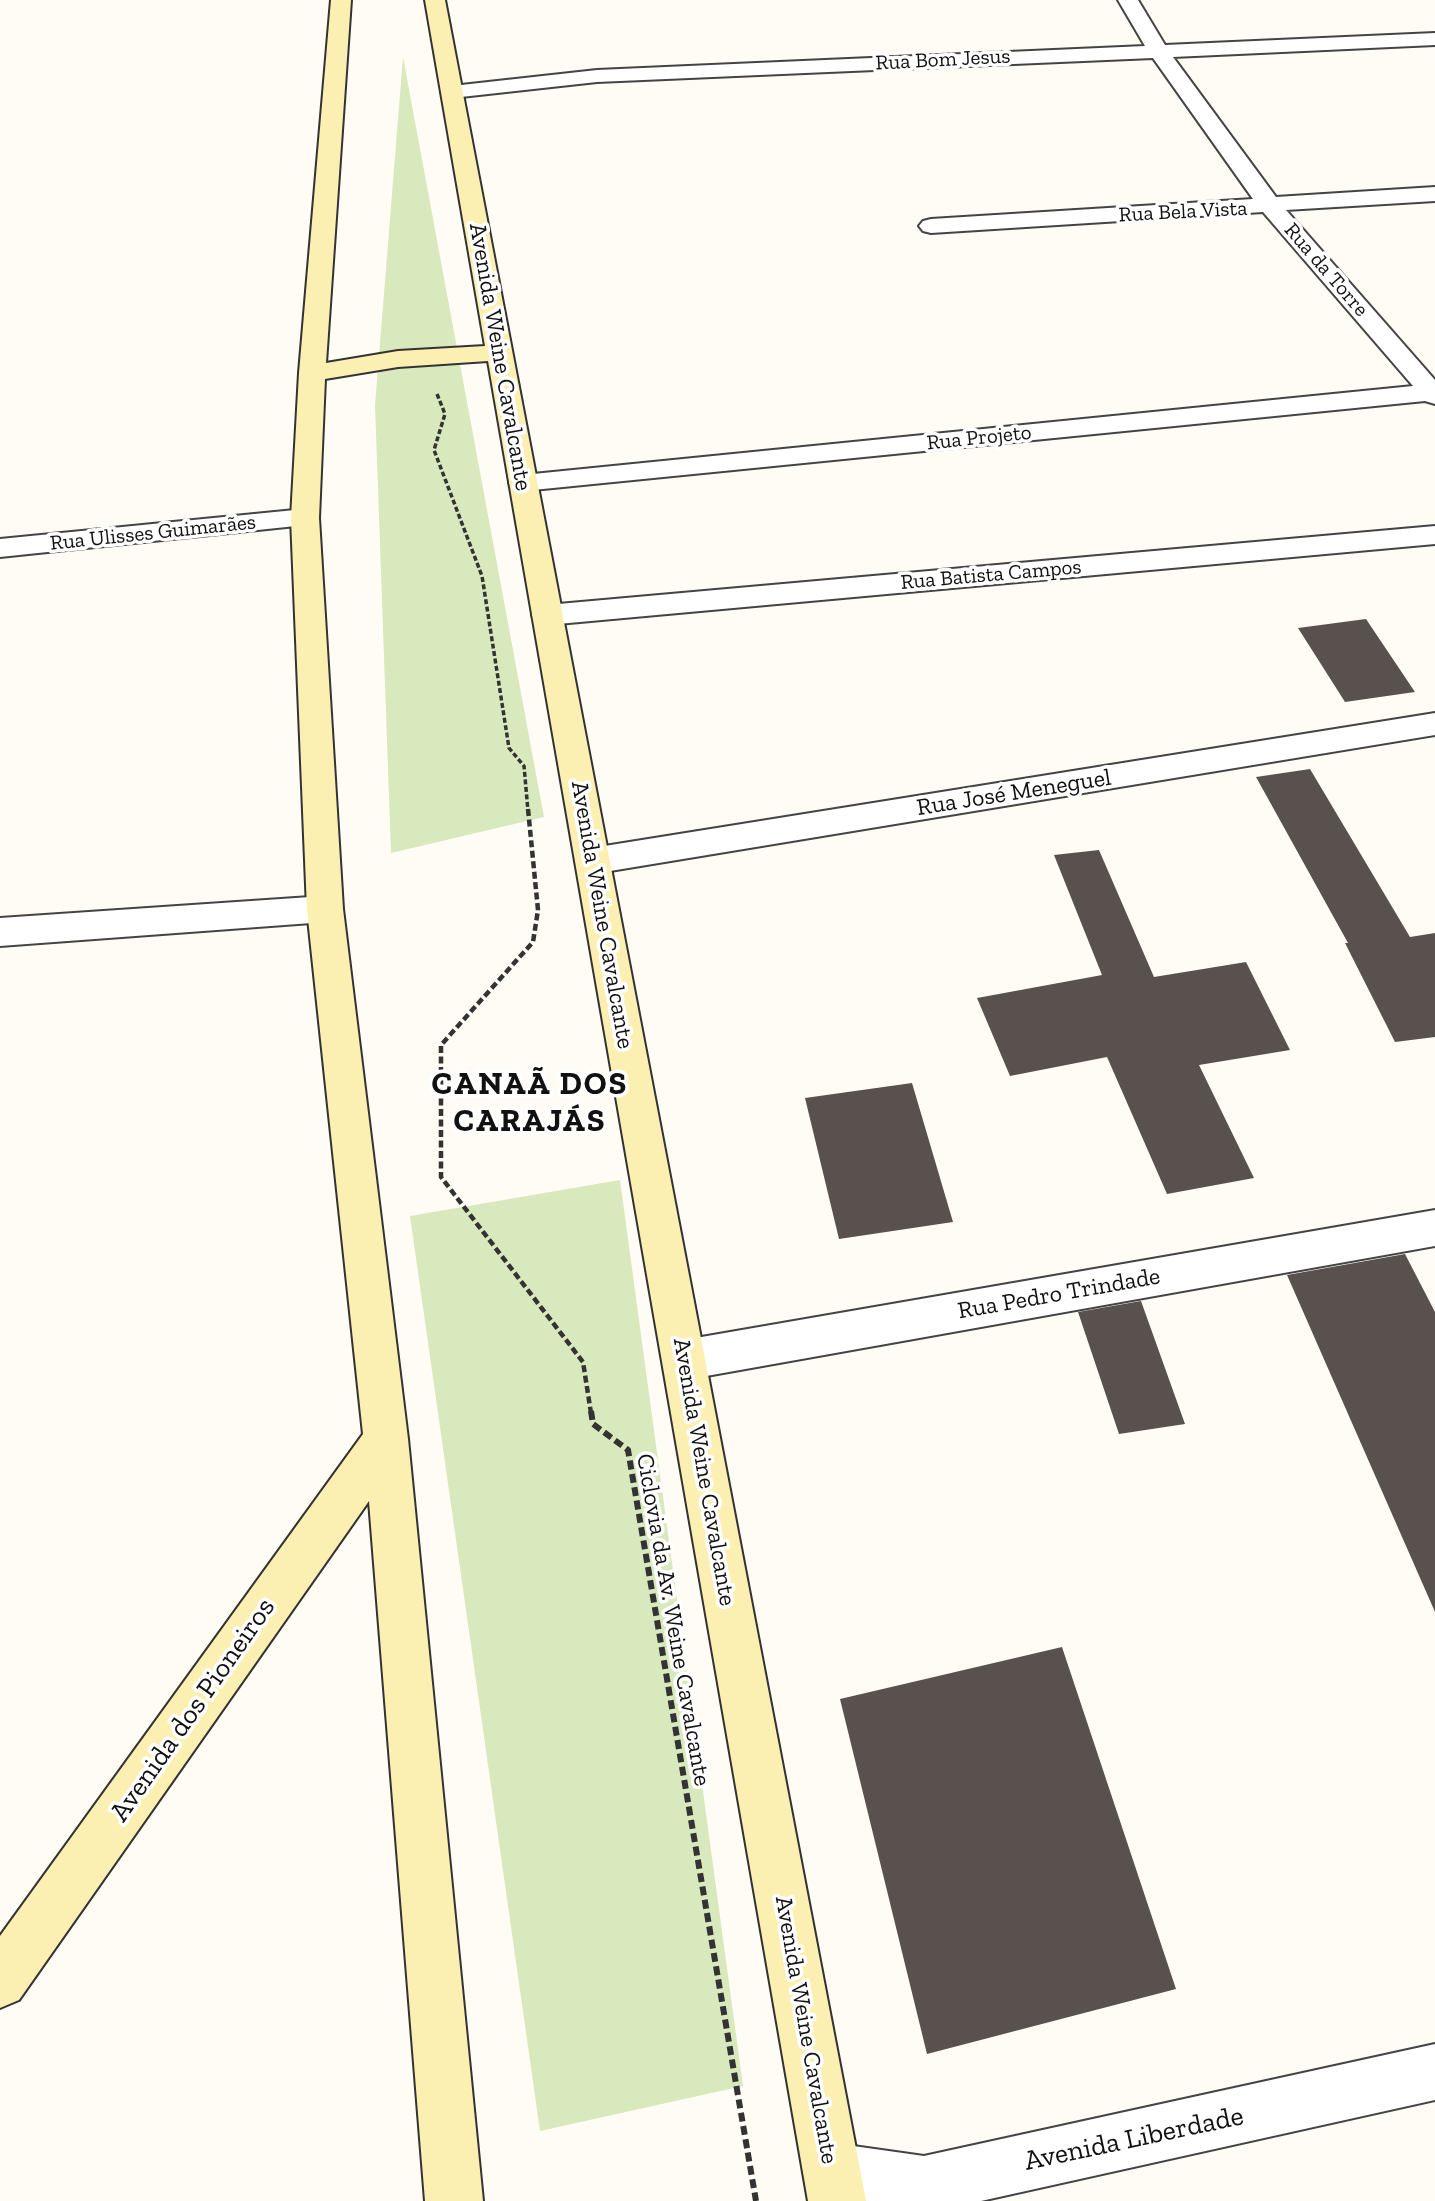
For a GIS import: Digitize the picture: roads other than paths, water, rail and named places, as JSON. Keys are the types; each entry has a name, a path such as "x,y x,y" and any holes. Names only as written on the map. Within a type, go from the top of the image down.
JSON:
{"main road":[{"path":"341,0 312,373 305,518 325,909 386,1439 454,2201"},
{"name":"Avenida Weine Cavalcante","path":"435,0 834,2186"},
{"path":"312,373 425,357 500,353"},
{"name":"Avenida dos Pioneiros","path":"0,1981 386,1439"}],"street":[{"name":"Rua da Torre","path":"1128,0 1158,50 1271,206 1434,394"},
{"name":"Rua Bom Jesus","path":"452,92 597,76 1435,39"},
{"name":"Rua Bela Vista","path":"931,226 1435,194"},
{"name":"Rua Projeto","path":"523,483 1434,394"},
{"name":"Rua Ulisses Guimarães","path":"0,548 305,518"},
{"name":"Rua Batista Campos","path":"547,615 1435,535"},
{"name":"Rua José Meneguel","path":"592,861 1435,724"},
{"path":"0,932 325,909"},
{"name":"Rua Pedro Trindade","path":"684,1360 1435,1228"},
{"name":"Avenida Liberdade","path":"834,2186 924,2185 1435,2073"}],"district":[{"name":"CANAÃ DOS CARAJÁS","path":"530,1104"}]}
